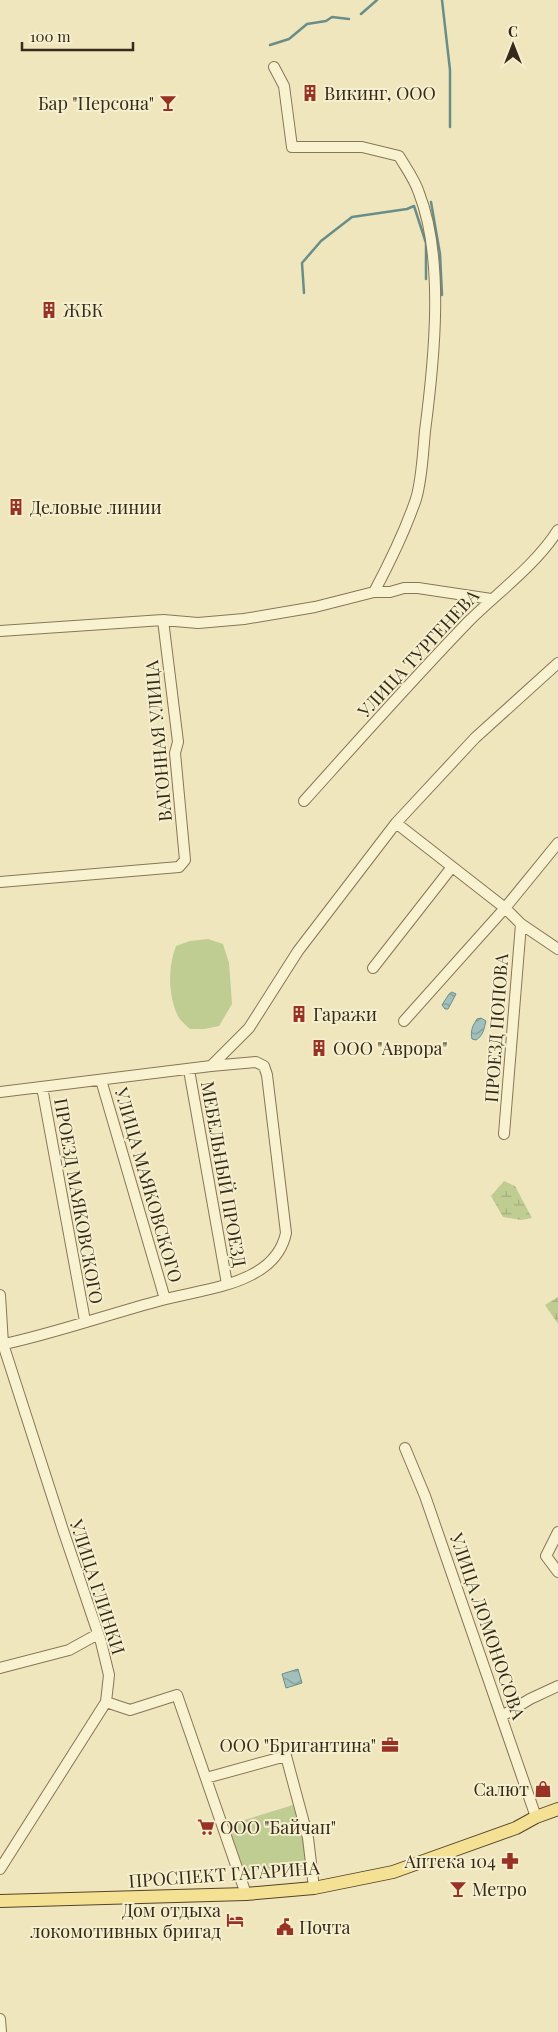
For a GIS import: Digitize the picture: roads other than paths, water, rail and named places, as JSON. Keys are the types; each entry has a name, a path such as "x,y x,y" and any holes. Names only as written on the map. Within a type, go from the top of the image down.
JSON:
{"main road":[{"name":"ПРОСПЕКТ ГАГАРИНА","path":"0,1901 246,1894 314,1888 393,1872 516,1828 536,1817 558,1809"}],"street":[{"path":"274,67 284,86 292,146 362,146 399,156 419,193 429,228 434,261 434,341 417,496 398,546 374,592"},
{"name":"УЛИЦА ТУРГЕНЕВА","path":"304,801 433,658 491,599 547,547 558,530"},
{"path":"0,631 163,620 198,623 244,619 315,607 374,592 390,592 404,588 418,588 491,599"},
{"name":"ВАГОННАЯ УЛИЦА","path":"0,882 179,867 185,860 175,753 178,742 163,620"},
{"path":"211,1066 249,1028 298,951 396,823 476,738 558,663"},
{"path":"396,823 505,908 520,924 558,949"},
{"name":"ПРОЕЗД ПОПОВА","path":"404,1021 505,908 558,843"},
{"path":"373,968 452,867"},
{"name":"ПРОЕЗД ПОПОВА","path":"504,1134 520,924"},
{"path":"0,1092 256,1062 264,1066 267,1075 286,1233 283,1246 273,1259 251,1275 226,1284 165,1299 2,1345"},
{"name":"МЕБЕЛЬНЫЙ ПРОЕЗД","path":"189,1070 226,1284"},
{"name":"УЛИЦА МАЯКОВСКОГО","path":"101,1080 165,1299"},
{"name":"ПРОЕЗД МАЯКОВСКОГО","path":"42,1087 85,1322"},
{"name":"УЛИЦА ГЛИНКИ","path":"0,1295 2,1345 98,1634 109,1675 106,1702"},
{"name":"УЛИЦА ЛОМОНОСОВА","path":"405,1448 425,1496 536,1817"},
{"path":"558,1532 546,1556 558,1572"},
{"path":"0,1668 69,1650 98,1634"},
{"path":"502,1716 530,1699 558,1686"},
{"path":"0,1869 106,1702 130,1710 177,1695 246,1894"},
{"path":"206,1778 286,1756 308,1838 314,1888"},
{"path":"0,2019 1,2032"}],"water":[{"path":"452,992 456,994 448,1009 445,1009 442,1005"},
{"path":"481,1018 486,1021 483,1032 476,1040 472,1039 473,1026 477,1019"},
{"path":"298,1669 302,1683 286,1688 282,1674"}],"waterway":[{"path":"361,14 377,0"},
{"path":"442,0 450,70 450,127"},
{"path":"270,45 289,39 307,24 326,21 332,17 349,19"},
{"path":"431,202 440,254 442,295"},
{"path":"304,293 302,263 321,241 352,217 407,209 414,206 426,243 426,279"}],"place":[{"name":"Викинг, ООО","path":"310,93"},
{"name":"Бар \"Персона\"","path":"168,103"},
{"name":"ЖБК","path":"49,310"},
{"name":"Деловые линии","path":"16,507"},
{"name":"Гаражи","path":"299,1014"},
{"name":"ООО \"Аврора\"","path":"319,1048"},
{"name":"ООО \"Бригантина\"","path":"390,1745"},
{"name":"Салют","path":"543,1789"},
{"name":"ООО \"Байчап\"","path":"206,1827"},
{"name":"Аптека 104","path":"510,1861"},
{"name":"Метро","path":"458,1889"},
{"name":"Дом отдыха локомотивных бригад","path":"235,1920"},
{"name":"Почта","path":"285,1927"}]}
